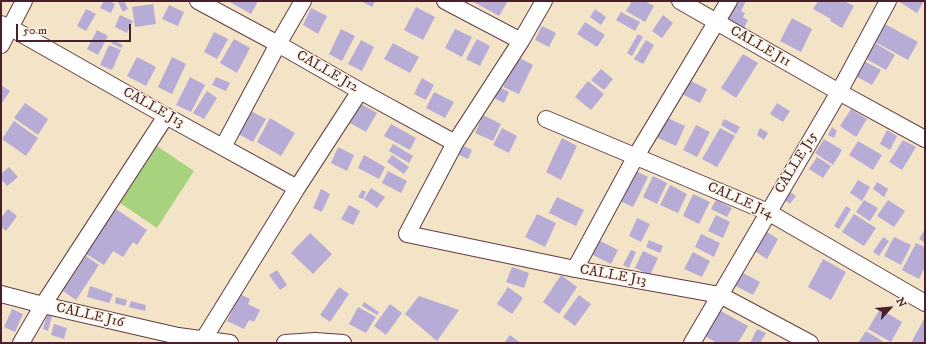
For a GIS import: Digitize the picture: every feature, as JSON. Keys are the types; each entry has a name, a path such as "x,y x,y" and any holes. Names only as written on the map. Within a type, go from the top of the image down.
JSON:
{"street":[{"path":"1,45 6,26 24,1"},
{"name":"CALLE J12","path":"198,1 456,143"},
{"path":"223,147 278,44 303,1"},
{"path":"445,1 521,41"},
{"path":"456,143 521,41 544,1"},
{"name":"CALLE J11","path":"680,1 839,92"},
{"path":"575,269 636,156 730,1"},
{"name":"CALLE J15","path":"692,343 839,92 888,1"},
{"name":"CALLE J13","path":"6,26 297,188"},
{"path":"203,340 297,188 360,91"},
{"path":"839,92 925,139"},
{"path":"21,343 43,305 166,116"},
{"name":"CALLE J14","path":"546,119 768,212 925,303"},
{"name":"CALLE J13","path":"456,143 406,234 575,269 720,295 810,343"},
{"name":"CALLE J16","path":"1,294 172,340 203,340 230,343"},
{"path":"285,343 315,341 343,343"}],"green space":[{"path":"157,146 194,171 157,228 120,203"}],"building":[{"path":"104,1 110,1 115,4 111,13 100,8"},
{"path":"124,1 128,9 123,12 118,2"},
{"path":"228,1 258,1 251,14"},
{"path":"361,1 375,1 372,7"},
{"path":"472,1 508,1 499,16"},
{"path":"632,1 645,1 654,6 645,22 626,11"},
{"path":"734,1 746,1 741,11 745,13 743,17 748,20 744,28 725,17"},
{"path":"818,1 844,1 854,6 842,28 830,21 831,19 813,9"},
{"path":"898,1 924,1 917,13"},
{"path":"153,4 156,24 135,27 132,7"},
{"path":"169,5 184,12 178,26 162,19"},
{"path":"416,7 435,17 423,40 404,30"},
{"path":"311,8 327,16 318,34 303,25"},
{"path":"86,9 96,14 86,31 77,26"},
{"path":"595,9 606,17 601,25 590,17"},
{"path":"621,12 640,22 635,31 616,20"},
{"path":"120,15 133,21 127,33 115,27"},
{"path":"663,15 673,23 662,38 652,31"},
{"path":"792,18 812,29 801,52 780,41"},
{"path":"585,22 605,35 597,47 577,34"},
{"path":"883,23 918,42 908,60 868,38"},
{"path":"542,26 556,33 549,47 535,40"},
{"path":"341,29 355,36 342,61 329,54"},
{"path":"455,29 472,37 462,57 445,48"},
{"path":"97,30 108,36 98,55 87,49"},
{"path":"214,32 228,39 217,59 204,52"},
{"path":"638,34 643,37 632,56 627,53"},
{"path":"234,39 250,48 237,73 220,63"},
{"path":"477,39 490,46 480,66 466,59"},
{"path":"113,40 123,45 121,48 111,43"},
{"path":"361,40 374,47 362,71 348,64"},
{"path":"646,40 654,45 643,64 634,59"},
{"path":"870,40 895,55 886,70 861,56"},
{"path":"393,43 419,57 410,73 384,59"},
{"path":"109,45 121,50 112,70 100,65"},
{"path":"743,54 758,63 736,98 721,88"},
{"path":"137,57 156,67 146,86 127,76"},
{"path":"172,57 186,64 172,94 158,87"},
{"path":"518,57 533,65 519,94 503,87"},
{"path":"858,58 881,70 872,85 850,73"},
{"path":"601,69 613,79 604,90 591,80"},
{"path":"190,77 205,85 191,112 176,105"},
{"path":"216,77 230,83 226,91 212,85"},
{"path":"422,78 434,85 426,100 414,94"},
{"path":"689,80 707,89 700,103 682,94"},
{"path":"588,81 604,94 591,110 575,97"},
{"path":"1,85 10,91 1,104"},
{"path":"495,85 509,92 504,103 490,96"},
{"path":"207,91 217,98 204,119 193,113"},
{"path":"434,92 454,102 445,118 426,108"},
{"path":"25,103 48,119 38,135 14,118"},
{"path":"777,103 790,111 783,122 770,114"},
{"path":"361,104 377,113 366,132 350,123"},
{"path":"245,108 266,119 253,142 233,131"},
{"path":"851,109 867,119 856,137 840,126"},
{"path":"483,115 501,124 493,141 475,133"},
{"path":"663,116 685,126 676,146 654,136"},
{"path":"270,118 295,133 281,156 257,142"},
{"path":"724,119 740,127 736,134 721,125"},
{"path":"14,121 38,138 26,156 2,139"},
{"path":"391,124 416,138 410,150 384,136"},
{"path":"696,125 710,132 697,157 683,150"},
{"path":"832,127 837,131 834,138 828,135"},
{"path":"502,128 517,136 509,153 493,145"},
{"path":"720,128 735,136 717,167 702,159"},
{"path":"760,128 768,133 764,140 757,135"},
{"path":"887,130 897,136 890,150 880,144"},
{"path":"562,138 577,146 561,180 546,172"},
{"path":"824,139 842,150 833,165 815,153"},
{"path":"903,140 916,147 902,170 889,162"},
{"path":"858,141 882,155 873,170 849,155"},
{"path":"393,144 413,156 409,163 389,151"},
{"path":"459,144 472,150 468,159 455,153"},
{"path":"338,147 354,155 347,171 331,163"},
{"path":"364,155 385,167 379,179 358,168"},
{"path":"392,155 409,167 404,174 387,162"},
{"path":"817,157 831,166 823,178 809,169"},
{"path":"9,167 18,177 7,186 1,179 1,174"},
{"path":"634,170 648,177 633,207 620,201"},
{"path":"388,171 407,181 401,193 382,183"},
{"path":"653,176 667,183 657,204 643,197"},
{"path":"858,180 870,187 862,201 850,193"},
{"path":"877,182 888,189 884,197 873,189"},
{"path":"670,185 687,194 678,213 660,205"},
{"path":"371,188 385,197 377,208 364,199"},
{"path":"321,189 330,194 322,212 313,208"},
{"path":"362,190 366,192 363,199 358,197"},
{"path":"787,190 796,196 790,204 782,198"},
{"path":"693,194 710,202 699,224 683,216"},
{"path":"557,197 584,210 576,226 549,213"},
{"path":"716,200 732,208 727,217 711,209"},
{"path":"864,200 878,208 870,221 856,212"},
{"path":"888,200 905,211 894,227 877,216"},
{"path":"349,205 360,211 353,225 341,219"},
{"path":"846,206 851,209 839,229 834,226"},
{"path":"8,209 17,216 6,231 1,227 1,218"},
{"path":"116,209 147,230 137,245 133,242 123,257 113,251 104,265 86,254"},
{"path":"537,214 556,223 545,247 525,237"},
{"path":"854,214 876,228 864,246 842,232"},
{"path":"716,215 730,222 723,238 708,231"},
{"path":"637,218 650,224 641,242 629,236"},
{"path":"925,229 925,243 919,239"},
{"path":"764,230 778,239 767,259 753,250"},
{"path":"310,233 332,254 313,274 291,253"},
{"path":"701,234 720,243 714,257 695,247"},
{"path":"883,237 889,241 879,256 873,252"},
{"path":"894,237 911,245 901,265 884,256"},
{"path":"596,239 618,250 611,264 589,253"},
{"path":"649,240 663,246 660,253 646,247"},
{"path":"916,243 925,247 925,267 919,279 902,270"},
{"path":"631,250 636,252 629,268 623,265"},
{"path":"643,251 658,258 650,275 635,268"},
{"path":"693,252 710,261 702,277 684,269"},
{"path":"86,256 99,265 76,300 63,291"},
{"path":"823,259 846,272 831,300 808,287"},
{"path":"512,267 529,273 524,288 506,282"},
{"path":"277,270 287,285 280,290 269,275"},
{"path":"741,272 760,282 753,295 734,285"},
{"path":"561,275 577,287 559,314 543,302"},
{"path":"90,286 113,294 109,303 87,297"},
{"path":"339,287 349,294 330,322 320,315"},
{"path":"508,287 523,298 512,314 497,304"},
{"path":"240,294 250,299 248,304 260,310 254,322 249,320 244,329 227,321"},
{"path":"579,295 591,304 575,326 563,317"},
{"path":"419,296 459,310 437,341 405,314"},
{"path":"116,297 127,300 125,306 115,303"},
{"path":"131,301 146,305 145,311 129,307"},
{"path":"364,302 379,312 377,315 362,306"},
{"path":"390,304 402,313 386,335 374,326"},
{"path":"358,307 376,317 366,333 349,324"},
{"path":"12,309 23,314 15,332 4,327"},
{"path":"880,309 902,322 891,342 868,329"},
{"path":"719,310 748,326 738,343 717,343 705,336"},
{"path":"48,311 53,312 48,331 43,329"},
{"path":"925,317 925,343 911,343"},
{"path":"54,324 67,328 64,339 51,335"},
{"path":"757,329 766,333 760,343 750,343"},
{"path":"866,331 885,343 858,343"},
{"path":"510,335 521,343 504,343"}]}
